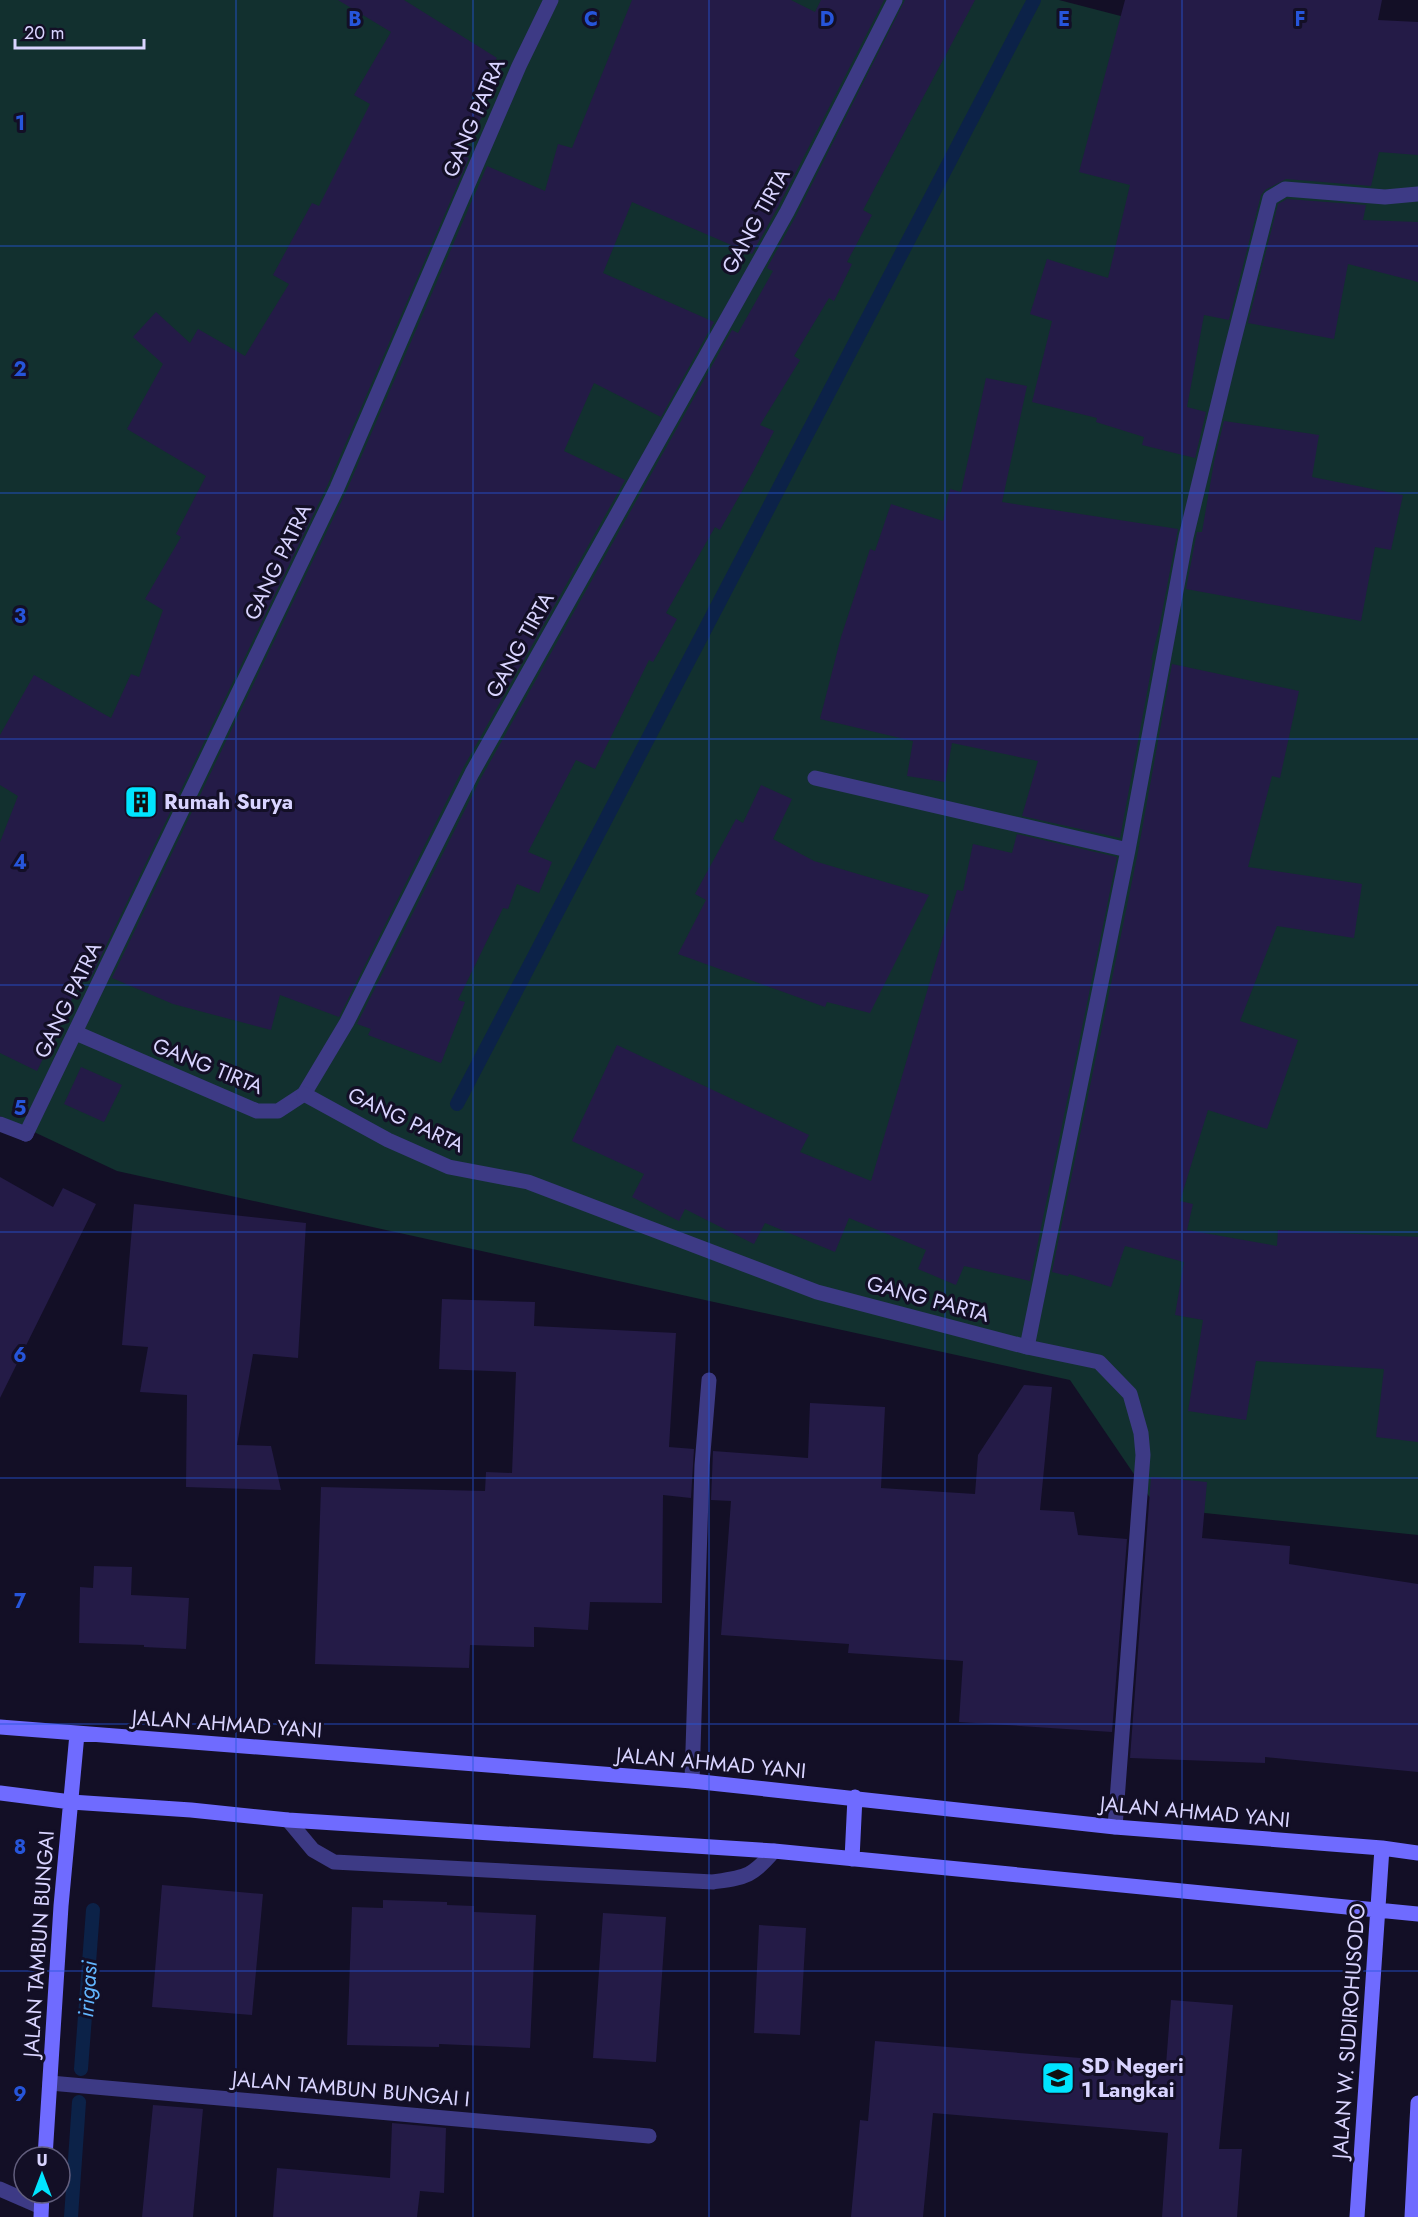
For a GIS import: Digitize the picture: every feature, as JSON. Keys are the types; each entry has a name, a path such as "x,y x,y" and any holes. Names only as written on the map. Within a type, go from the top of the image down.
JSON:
{"main road":[{"name":"JALAN AHMAD YANI","path":"0,1727 692,1781 1115,1827 1382,1848 1418,1853"},
{"name":"JALAN TAMBUN BUNGAI","path":"46,2145 61,1906 77,1734"},
{"path":"0,1793 71,1802 191,1810 288,1820 774,1851 1418,1914"},
{"path":"852,1859 855,1797"},
{"name":"JALAN W. SUDIROHUSODO","path":"1357,2217 1382,1848"},
{"path":"1412,2217 1418,2103"}],"street":[{"name":"GANG PATRA","path":"0,1124 26,1134 76,1033 337,488 519,66 551,0"},
{"name":"GANG TIRTA","path":"76,1033 257,1111 278,1111 304,1094 347,1022 472,773 787,212 896,0"},
{"path":"1027,1347 1128,850 1186,537 1270,198 1285,189 1385,197 1418,194"},
{"path":"815,778 1128,850"},
{"name":"GANG PARTA","path":"304,1094 388,1140 449,1167 528,1182 818,1292 1027,1347 1099,1362 1130,1394 1141,1433 1142,1466 1115,1827"},
{"path":"692,1781 702,1465 709,1380"},
{"path":"288,1820 313,1850 334,1862 712,1882 745,1878 759,1868 774,1851"},
{"name":"JALAN TAMBUN BUNGAI I","path":"50,2083 649,2136"},
{"path":"0,2189 41,2206"}],"green space":[{"path":"0,0 1059,0 1298,62 1418,72 1418,1535 1157,1508 1070,1380 117,1171 0,1116"}],"building":[{"path":"338,0 404,0 497,58 471,98 488,107 460,154 469,158 328,484 89,981 82,978 37,1071 0,1053 0,842 18,796 0,785 0,735 34,675 111,718 131,674 139,677 163,610 145,599 181,537 176,534 206,476 127,429 163,364 133,337 156,312 190,343 198,329 245,356 289,284 273,275 312,203 319,206 370,104 354,95 391,32"},
{"path":"632,0 791,0 815,12 821,0 884,0 752,254 632,202 603,273 714,322 661,417 594,383 564,451 625,480 463,768 339,1017 280,995 271,1030 173,1004 112,978 346,492 487,166 545,191 558,144 572,148"},
{"path":"905,0 975,0 863,210 872,215 847,262 852,264 834,301 829,298 794,356 800,360 760,425 774,431 720,530 715,527 666,613 677,619 653,662 649,660 595,769 576,760 528,852 552,862 539,893 517,884 508,909 503,908 458,1000 465,1002 441,1063 368,1035 371,1029 357,1024 481,778 732,330 738,333 773,271 767,268 796,216"},
{"path":"1125,0 1382,0 1378,20 1418,22 1418,155 1379,152 1371,186 1286,179 1265,190 1261,195 1229,320 1204,315 1187,407 1206,412 1195,458 1142,445 1144,437 1096,422 1097,418 1032,402 1052,321 1030,314 1047,259 1108,278 1130,185 1079,172"},
{"path":"1287,199 1366,205 1363,220 1418,222 1418,282 1348,264 1334,339 1248,323 1278,204"},
{"path":"986,378 1027,386 1002,502 1178,529 1151,660 1153,660 1120,838 1022,816 1038,761 952,743 945,782 907,776 913,741 820,719 841,637 870,549 875,551 891,504 943,521 950,489 961,492"},
{"path":"1224,421 1319,435 1312,477 1403,495 1391,550 1375,547 1361,621 1186,589 1197,532 1202,532 1214,462"},
{"path":"1172,664 1299,691 1280,778 1272,776 1248,867 1362,884 1354,938 1277,926 1240,1021 1298,1040 1267,1129 1208,1110 1180,1201 1193,1204 1187,1230 1277,1246 1278,1230 1418,1237 1418,1442 1376,1437 1384,1369 1256,1361 1246,1420 1188,1411 1203,1320 1175,1315 1184,1262 1125,1246 1111,1287 1069,1274 1068,1276 1052,1272 1138,852"},
{"path":"761,785 792,799 773,839 814,861 929,895 870,1013 827,1002 825,1007 678,954 706,900 695,894 736,819 743,823"},
{"path":"1017,834 1117,857 1030,1281 964,1266 956,1285 918,1269 926,1250 849,1218 835,1252 765,1223 754,1244 685,1209 679,1221 632,1197 644,1174 572,1141 617,1045 809,1135 800,1152 871,1181 957,890 963,891 973,844 1012,853"},
{"path":"81,1067 122,1085 104,1122 64,1104"},
{"path":"0,1177 53,1207 63,1188 96,1204 0,1398"},
{"path":"134,1204 306,1223 298,1358 253,1354 237,1445 271,1446 281,1490 186,1487 187,1395 140,1392 148,1347 122,1345"},
{"path":"442,1299 535,1302 534,1326 676,1333 669,1447 694,1449 691,1498 663,1495 662,1603 590,1602 588,1630 534,1627 534,1647 470,1645 469,1668 315,1664 321,1487 485,1491 486,1472 512,1473 516,1372 439,1369"},
{"path":"1024,1385 1052,1387 1040,1510 1074,1512 1078,1535 1127,1539 1112,1732 959,1722 963,1661 848,1653 849,1644 721,1635 731,1501 711,1500 713,1451 808,1458 810,1403 885,1407 881,1488 975,1494 978,1455"},
{"path":"1151,1477 1207,1482 1202,1538 1290,1546 1289,1564 1418,1584 1418,1772 1265,1757 1265,1763 1130,1758"},
{"path":"94,1566 132,1567 131,1595 189,1598 186,1649 79,1643 80,1587 93,1588"},
{"path":"162,1885 263,1894 252,2015 152,2007"},
{"path":"383,1900 447,1902 447,1905 474,1906 474,1912 536,1915 530,2048 439,2044 439,2047 347,2045 352,1907 383,1908"},
{"path":"603,1913 666,1917 656,2062 593,2058"},
{"path":"759,1925 806,1928 800,2035 754,2033"},
{"path":"1171,2000 1233,2005 1219,2149 1242,2149 1237,2217 1162,2217 1168,2133 933,2113 923,2217 851,2217 860,2120 868,2121 875,2041 1166,2065"},
{"path":"153,2105 203,2109 193,2217 142,2217"},
{"path":"392,2123 446,2128 444,2193 420,2191 417,2217 273,2217 277,2168 390,2178"}],"waterway":[{"path":"457,1104 1034,0"},
{"name":"irigasi","path":"81,2069 93,1910"},
{"name":"irigasi","path":"71,2217 79,2102"}],"place":[{"name":"Rumah Surya","path":"141,802"},
{"name":"SD Negeri 1 Langkai","path":"1058,2078"}]}
